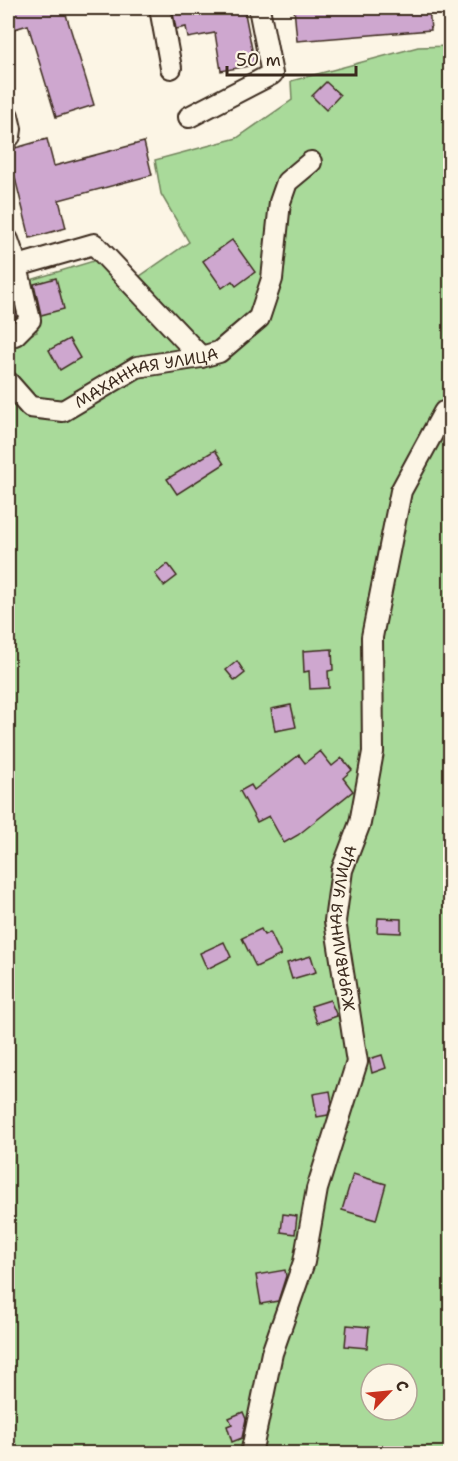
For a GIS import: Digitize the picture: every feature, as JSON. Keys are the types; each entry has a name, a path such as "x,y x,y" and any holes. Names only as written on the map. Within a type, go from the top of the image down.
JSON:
{"street":[{"path":"160,8 171,68"},
{"path":"189,117 272,74 258,8"},
{"path":"8,116 11,129 8,138"},
{"name":"МАХАННАЯ УЛИЦА","path":"8,382 30,407 63,411 136,367 219,352 260,318 272,279 280,202 287,182 311,162"},
{"path":"8,240 30,320 15,335 8,337"},
{"path":"16,263 21,265 94,244 201,357"},
{"name":"ЖУРАВЛИНАЯ УЛИЦА","path":"251,1454 272,1353 304,1262 317,1189 357,1062 335,921 342,870 360,823 373,752 372,637 401,491 444,412 450,412"}],"shaded area":[{"path":"8,250 21,321 8,325"}],"green space":[{"path":"450,46 450,1453 8,1453 8,388 51,416 137,373 207,362 136,279 189,242 161,194 155,160 237,138 292,100 291,81 418,47"},
{"path":"100,259 186,351 63,404 30,400 8,371 8,343 37,332 24,282"}],"building":[{"path":"8,8 64,8 94,105 56,117 28,25 8,31"},
{"path":"172,8 244,8 255,65 221,71 215,33 188,38 186,27 176,29"},
{"path":"294,8 429,8 431,30 297,41"},
{"path":"326,82 340,95 326,110 312,96"},
{"path":"47,139 54,166 144,142 152,175 59,200 66,228 30,238 8,150"},
{"path":"232,240 255,272 236,286 232,281 222,288 203,261"},
{"path":"56,278 64,309 41,315 34,284"},
{"path":"10,290 17,316 8,321 8,291"},
{"path":"69,339 80,358 60,370 49,350"},
{"path":"215,450 224,464 177,494 167,479"},
{"path":"168,564 177,576 164,586 155,574"},
{"path":"332,649 333,670 328,671 329,688 310,689 309,671 304,672 303,651"},
{"path":"237,661 245,673 235,681 226,670"},
{"path":"291,705 296,727 275,731 271,709"},
{"path":"320,751 332,766 342,758 352,770 343,778 353,791 298,835 284,843 269,816 257,822 240,791 251,785 254,790 299,755 305,763"},
{"path":"378,918 401,919 401,933 377,932"},
{"path":"261,929 264,935 270,932 281,955 256,967 242,938"},
{"path":"224,942 231,957 207,969 200,953"},
{"path":"311,956 316,972 292,979 287,963"},
{"path":"330,1000 337,1016 317,1023 311,1006"},
{"path":"382,1055 386,1068 372,1073 369,1059"},
{"path":"330,1091 332,1103 328,1115 317,1117 313,1094"},
{"path":"353,1174 386,1184 376,1220 342,1210"},
{"path":"283,1214 297,1216 295,1234 281,1232"},
{"path":"285,1270 286,1276 278,1301 261,1304 256,1275"},
{"path":"347,1325 369,1327 367,1348 345,1346"},
{"path":"243,1412 246,1419 242,1438 232,1442 227,1426 232,1424 229,1418"}]}
